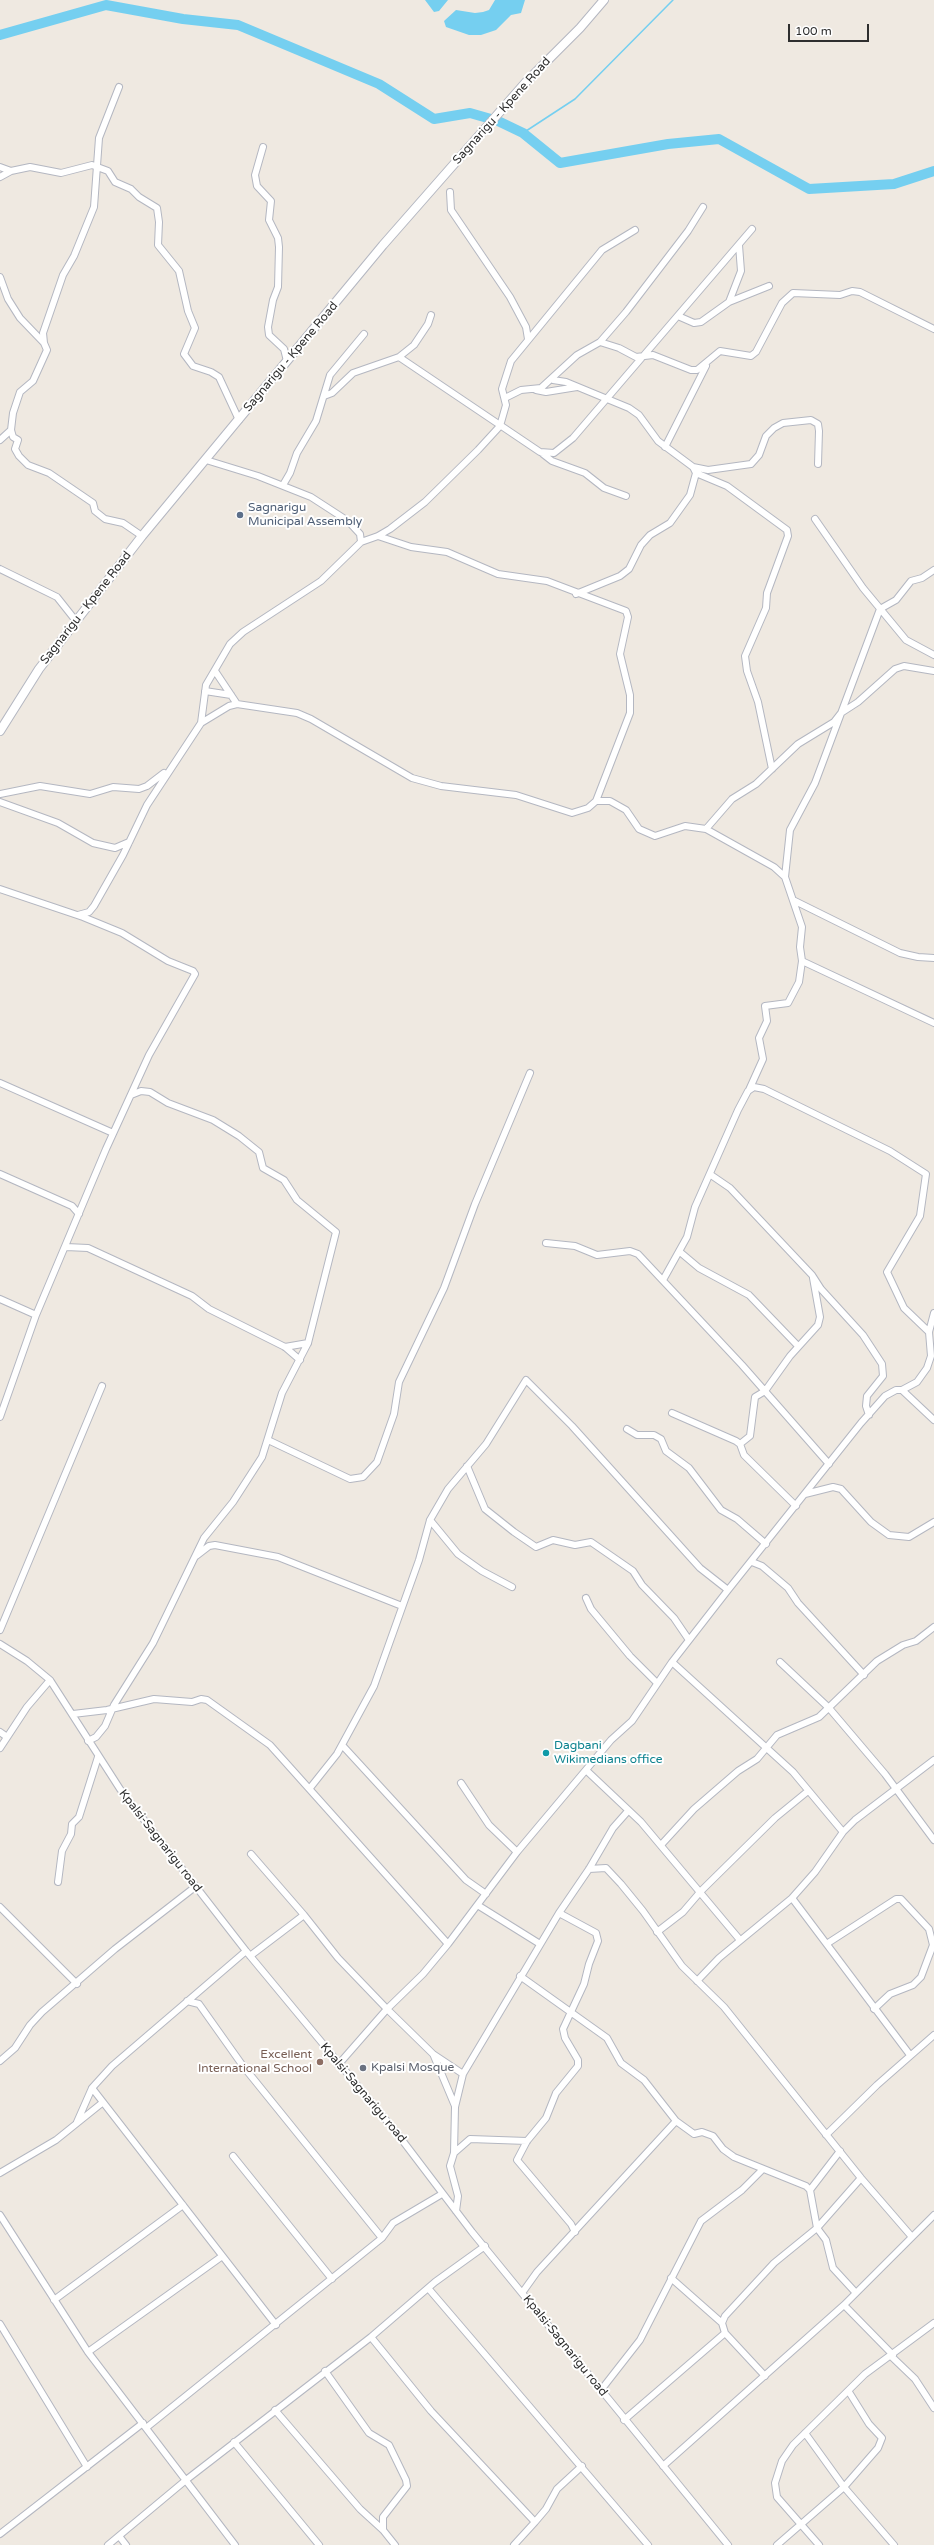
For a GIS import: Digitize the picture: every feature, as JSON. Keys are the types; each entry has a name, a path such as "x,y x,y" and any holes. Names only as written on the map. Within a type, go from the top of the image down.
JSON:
{"street":[{"name":"Sagnarigu - Kpene Road","path":"0,731 39,669 142,536 383,245 494,119 604,0"},
{"path":"44,344 42,333 63,275 90,220 94,206 99,138 119,87"},
{"path":"263,147 255,175 257,186 271,201 269,220 278,238 279,247 278,287 273,300 268,327 269,335 284,349 287,361"},
{"path":"0,177 11,171 30,167 61,173 89,165 108,171 115,182 131,189 139,197 156,208 159,222 158,245 179,271 188,311 195,328 184,354 193,366 211,372 219,377 239,420"},
{"path":"0,167 11,171"},
{"path":"450,192 451,210 510,297 526,326 528,339"},
{"path":"536,390 553,380 577,355 600,342 626,312 688,231 703,207"},
{"path":"540,452 547,454 559,451 643,357 752,229"},
{"path":"200,723 205,691 230,644 243,632 321,580 354,551 361,542 378,536 425,502 500,426 506,405 502,389 511,361 602,250 634,230"},
{"path":"729,302 741,271 739,245"},
{"path":"0,277 8,299 20,318 44,344 47,350 33,381 20,392 10,430 13,437 18,440 15,449 19,456 28,465 49,473 93,503 95,511 105,519 123,523 142,536"},
{"path":"678,316 694,323 701,322 729,302 769,286"},
{"path":"600,342 643,357 653,355 691,370 697,370 706,365 720,351 751,356 756,352 776,312 786,297 793,293 826,295 860,292 934,329"},
{"path":"324,396 332,393 353,373 399,357 414,345 428,324 431,315"},
{"path":"283,485 290,473 297,453 316,421 330,375 364,334"},
{"path":"399,357 552,461 585,473 604,488 626,496"},
{"path":"665,447 706,365"},
{"path":"553,380 578,387 605,400 629,408 640,415 665,447 694,470 727,486 787,530 788,536 767,593 766,608 745,656 747,671 758,702 772,769"},
{"path":"505,398 521,390 546,392 578,387"},
{"path":"694,470 708,470 751,464 759,455 766,436 774,428 782,424 811,420 818,424 818,464"},
{"path":"0,440 10,430"},
{"path":"206,460 283,485 311,497 337,512 360,534 361,542"},
{"path":"576,594 620,576 629,569 641,545 650,534 670,523 690,495 694,470"},
{"path":"815,519 880,609 906,640 934,655"},
{"path":"78,915 88,912 94,906 129,842 147,805 167,771 200,723 229,706 237,704 263,710 280,709 311,719 412,778 441,786 516,795 572,813 588,808 596,801 630,713 630,695 620,654 628,617 622,608 576,594 547,581 498,574 451,554 411,547 378,536"},
{"path":"0,569 57,597 76,621"},
{"path":"663,1280 687,1237 695,1207 763,1059 759,1038 767,1021 765,1006 788,1003 799,982 802,961 800,947 802,927 785,877 790,830 814,783 880,609 896,600 911,581 922,578 934,570"},
{"path":"706,829 732,799 756,784 798,744 820,729 834,722 841,713 858,702 895,669 904,666 934,671"},
{"path":"215,671 237,704"},
{"path":"205,691 231,695"},
{"path":"0,794 40,786 90,794 113,787 139,789 147,786 167,771"},
{"path":"596,801 610,801 626,810 639,829 655,836 685,826 706,829 774,867 785,877"},
{"path":"0,802 58,823 93,843 115,848 129,842"},
{"path":"0,889 78,915 122,933 168,961 193,971 195,974 149,1055 113,1133 36,1315 0,1417"},
{"path":"794,901 900,953 918,957 934,958"},
{"path":"802,961 934,1023"},
{"path":"268,1440 350,1479 363,1477 377,1462 394,1414 399,1382 444,1288 475,1204 530,1073"},
{"path":"0,1083 113,1133"},
{"path":"748,1091 754,1087 764,1089 890,1151 926,1174 920,1216 887,1272 904,1308 929,1332"},
{"path":"88,1741 103,1730 112,1709 154,1643 193,1558 204,1538 233,1502 262,1457 282,1393 308,1343 336,1232 297,1200 287,1183 263,1168 259,1152 239,1136 213,1120 168,1103 150,1092 141,1091 131,1095"},
{"path":"0,1174 72,1206 79,1214"},
{"path":"711,1175 730,1188 812,1275 821,1289 863,1335 882,1364 883,1376 867,1396 866,1406 869,1415"},
{"path":"546,1243 575,1246 604,1255 630,1251 638,1254 829,1464"},
{"path":"66,1247 88,1248 192,1296 209,1309 285,1347 300,1360"},
{"path":"680,1252 699,1268 749,1295 798,1346"},
{"path":"740,1444 750,1436 755,1397 765,1392 798,1346 815,1330 819,1321 812,1275"},
{"path":"0,1299 36,1315"},
{"path":"338,2065 387,2009 423,1974 479,1906 517,1852 587,1771 611,1740 632,1721 657,1683 689,1640 869,1415 886,1396 896,1390 902,1390 917,1382 928,1368 931,1356 929,1332 934,1313"},
{"path":"285,1347 308,1343"},
{"path":"310,1788 342,1745 374,1686 430,1520 448,1489 486,1444 526,1380 572,1426 700,1568 728,1590"},
{"path":"0,1630 102,1386"},
{"path":"902,1390 934,1420"},
{"path":"672,1413 740,1444 744,1455 769,1482 786,1494 796,1506"},
{"path":"627,1429 637,1435 654,1435 661,1439 666,1451 689,1468 721,1510 766,1544"},
{"path":"467,1466 485,1509 514,1532 536,1547 553,1540 575,1546 591,1542 633,1571 642,1585 674,1618 689,1640"},
{"path":"805,1494 833,1487 841,1489 871,1522 888,1535 908,1538 934,1522"},
{"path":"430,1520 458,1554 482,1571 512,1587"},
{"path":"193,1558 210,1546 215,1545 278,1557 402,1606"},
{"path":"752,1562 762,1566 788,1588 798,1603 864,1675"},
{"path":"586,1598 591,1609 630,1656 657,1683"},
{"path":"661,1845 694,1809 738,1771 757,1759 766,1746 777,1736 819,1717 877,1661 903,1644 916,1641 934,1627"},
{"name":"Kpalsi-Sagnarigu road","path":"0,1644 27,1661 50,1680 73,1714 98,1757 120,1789 195,1887 338,2065 396,2132 442,2194 624,2420 728,2545"},
{"path":"672,1662 793,1772 843,1832"},
{"path":"780,1662 829,1708 895,1789 934,1840"},
{"path":"0,1748 50,1680"},
{"path":"73,1714 112,1709 154,1699 192,1702 201,1699 207,1700 270,1745 448,1944"},
{"path":"0,1732 7,1737"},
{"path":"342,1745 466,1880 486,1894"},
{"path":"58,1882 62,1851 71,1834 72,1824 79,1817 98,1757"},
{"path":"697,1981 719,1958 792,1898 815,1872 843,1832 895,1789 934,1760"},
{"path":"587,1771 641,1822 701,1891 740,1940"},
{"path":"461,1783 489,1825 517,1852"},
{"path":"657,1932 683,1912 701,1891 775,1818 808,1791"},
{"path":"456,2211 458,2196 450,2166 454,2153 455,2107 463,2074 520,1976 559,1913 589,1869 603,1844 628,1811"},
{"path":"251,1854 304,1915 338,1958 387,2009 433,2054 463,2074"},
{"path":"589,1869 606,1868 643,1911 682,1966 724,2007 860,2178 912,2237"},
{"path":"0,2061 15,2048 30,2025 42,2012 77,1984 114,1949 195,1887"},
{"path":"792,1898 828,1943 874,2009 910,2055"},
{"path":"828,1943 896,1899 901,1900 931,1927 933,1945 921,1977 913,1985 890,1994 874,2009"},
{"path":"479,1906 540,1944"},
{"path":"0,1907 77,1984"},
{"path":"559,1913 596,1933 598,1941 588,1964 584,1984 563,2029 565,2038 578,2060 578,2066 556,2093 546,2118 527,2141 517,2160 571,2224 575,2232"},
{"path":"77,2122 92,2088 122,2056 187,2001 248,1954 304,1915"},
{"path":"520,1976 607,2038 618,2060 644,2080 676,2121 694,2134 707,2132 734,2157 800,2183 810,2190 817,2228 826,2240 833,2268 856,2293"},
{"path":"198,1993 199,2004 243,2066 382,2238"},
{"path":"187,2001 199,2004"},
{"path":"826,2135 910,2055 934,2035"},
{"path":"433,2054 455,2107"},
{"path":"92,2088 102,2103 183,2204 221,2257 276,2325"},
{"path":"0,2173 56,2140 102,2103"},
{"path":"522,2293 537,2272 676,2121"},
{"path":"454,2153 470,2139 527,2141"},
{"path":"810,2190 840,2151"},
{"path":"233,2156 332,2279"},
{"path":"601,2390 640,2340 701,2221 742,2190 763,2168"},
{"path":"765,2376 724,2333 722,2323 725,2316 774,2263 817,2228 860,2178"},
{"path":"0,2534 86,2467 144,2426 276,2325 382,2238 393,2223 442,2194"},
{"path":"54,2300 183,2204"},
{"path":"0,2215 88,2352 235,2545"},
{"path":"663,2466 856,2293 934,2215"},
{"path":"108,2545 234,2442 371,2337 428,2288 485,2246"},
{"path":"88,2352 221,2257"},
{"path":"671,2278 722,2323"},
{"path":"428,2288 582,2466 648,2545"},
{"path":"844,2304 915,2379 934,2408"},
{"path":"819,2545 777,2497 775,2483 782,2461 793,2445 849,2392 865,2374 934,2323"},
{"path":"0,2324 86,2467"},
{"path":"624,2420 724,2333"},
{"path":"371,2337 431,2410 535,2522"},
{"path":"325,2371 369,2433 389,2445 406,2480 407,2486 383,2517 383,2530"},
{"path":"777,2545 800,2523 844,2487 870,2460 878,2448 882,2438 869,2424 849,2392"},
{"path":"275,2410 360,2509 383,2530 395,2545"},
{"path":"805,2433 844,2487 894,2545"},
{"path":"234,2442 318,2545"},
{"path":"514,2545 546,2509 557,2489 582,2466"},
{"path":"119,2536 126,2545"}],"water":[{"path":"425,0 448,0 439,11 434,12"},
{"path":"495,0 525,0 521,13 511,15 496,30 481,35 469,35 446,27 444,21 456,10 475,13 483,12 489,10"}],"waterway":[{"path":"523,133 575,99 673,0"},
{"path":"0,35 106,5 183,19 238,25 379,84 434,119 470,113 498,121 523,133 560,163 668,144 719,139 809,189 894,184 934,171"}],"place":[{"name":"Sagnarigu Municipal Assembly","path":"240,515"},
{"name":"Dagbani Wikimedians office","path":"546,1753"},
{"name":"Excellent International School","path":"320,2062"},
{"name":"Kpalsi Mosque","path":"363,2068"}]}
